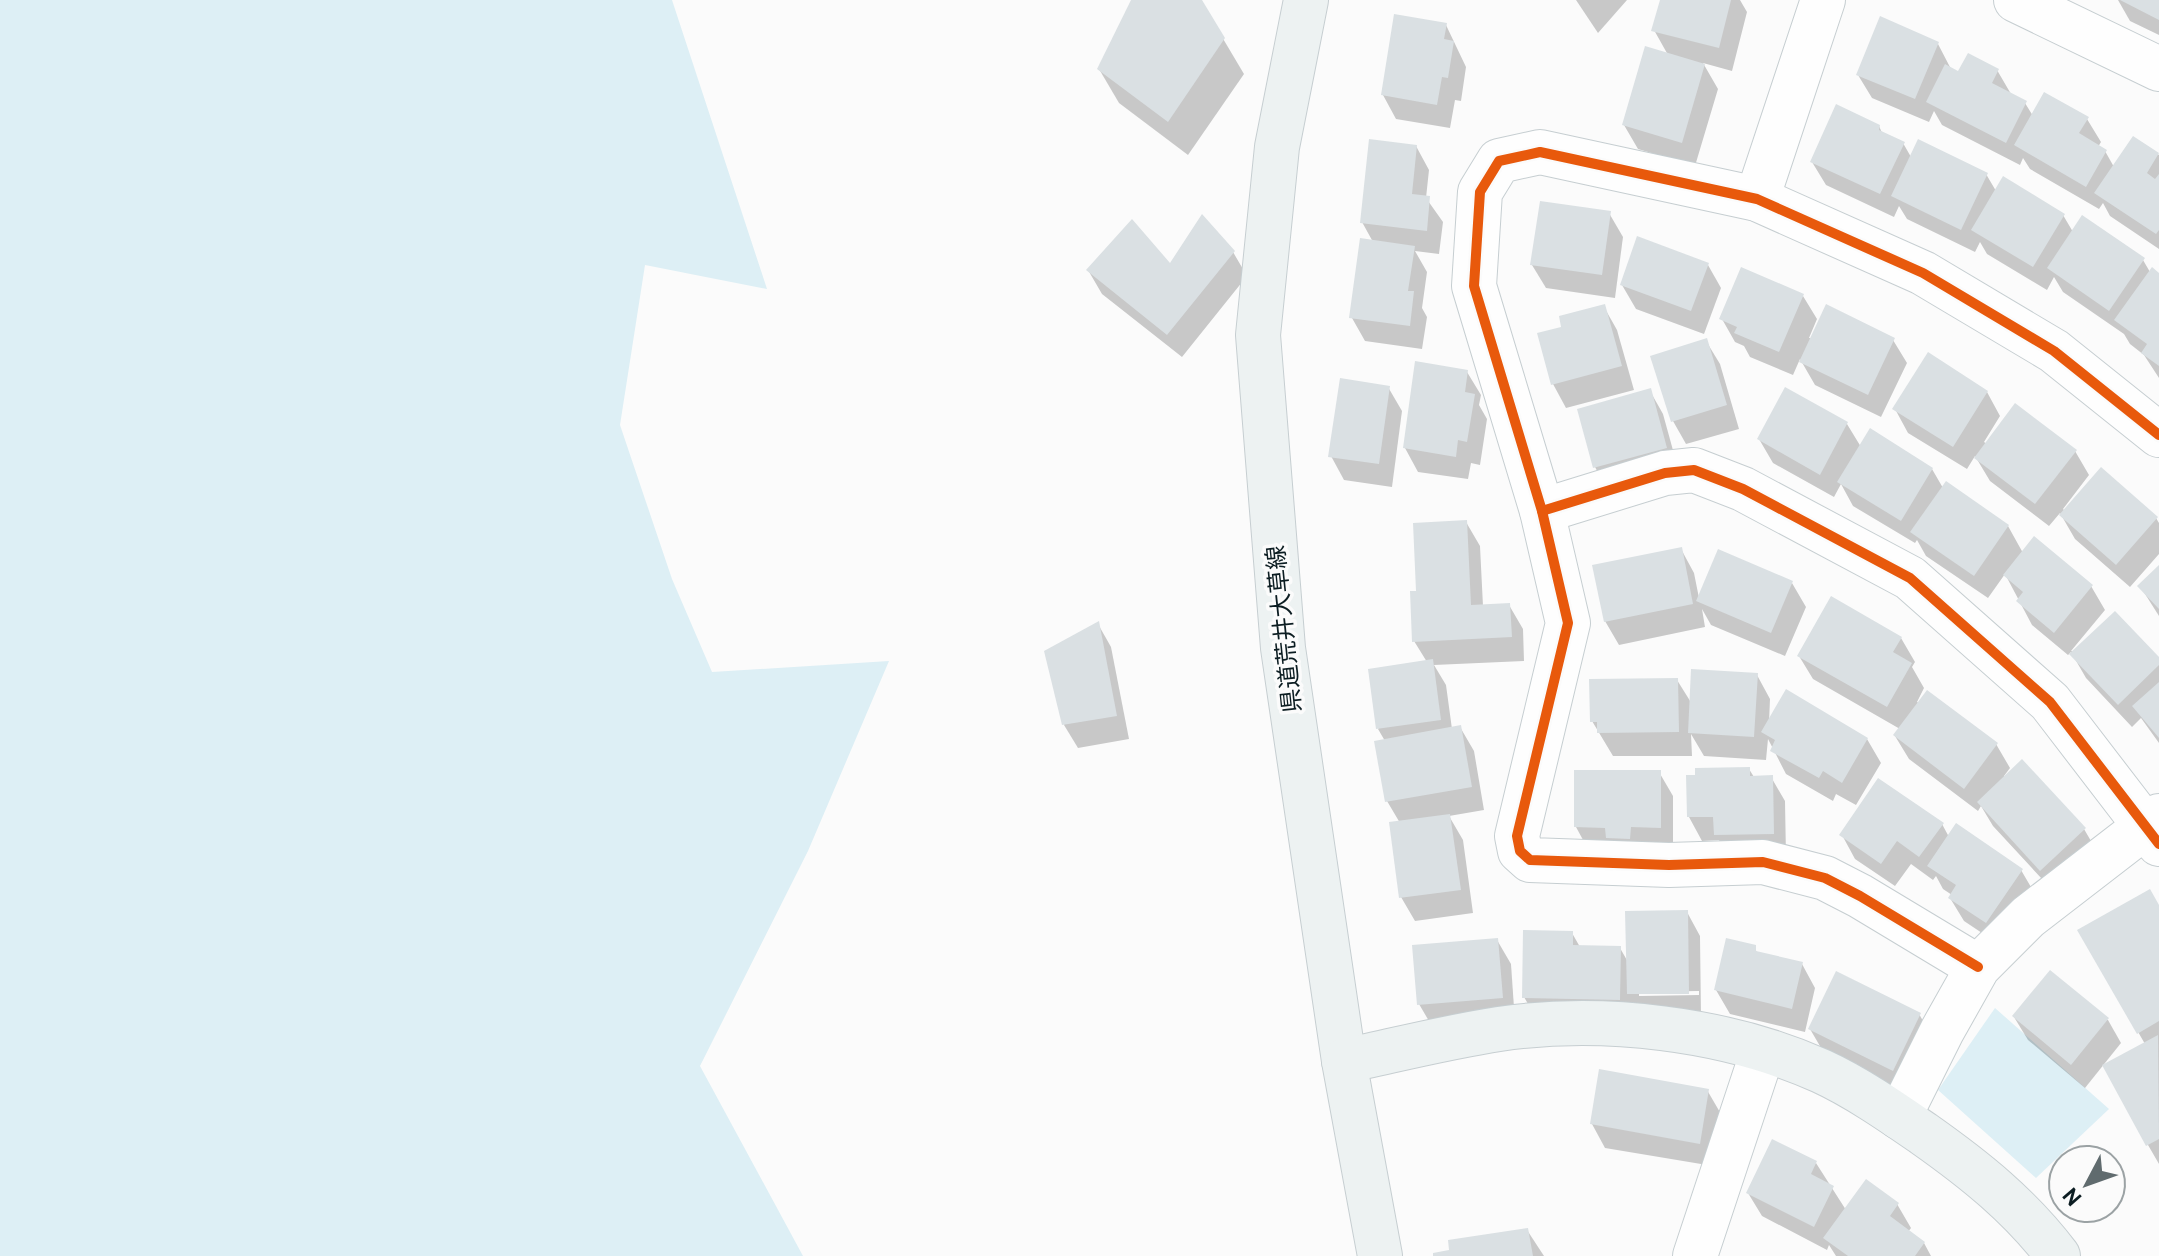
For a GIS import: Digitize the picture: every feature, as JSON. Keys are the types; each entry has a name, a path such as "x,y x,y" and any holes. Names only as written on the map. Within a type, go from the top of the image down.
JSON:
{"main road":[{"name":"県道荒井大草線","path":"1306,0 1277,147 1258,335 1283,648 1344,1061 1380,1256"},
{"path":"1344,1061 1500,1029 1587,1024 1634,1025 1702,1034 1821,1071 1899,1117 2003,1193 2058,1256"}],"street":[{"path":"1757,199 1823,0"},
{"path":"2016,0 2159,69"},
{"path":"1978,967 1825,878 1763,862 1669,865 1530,860 1520,851 1517,836 1568,623 1542,511 1474,286 1480,192 1499,161 1540,152 1757,199 1923,273 2054,351 2159,435"},
{"path":"1542,511 1665,473 1694,470 1743,489 1910,578 2050,702 2155,829 2028,917 1978,967 1899,1117"},
{"path":"1695,1256 1763,1051"}],"shaded area":[{"path":"0,0 672,0 767,289 645,265 620,425 672,579 712,672 889,661 808,851 700,1066 803,1256 0,1256"},
{"path":"1995,1008 2109,1109 2072,1144 2047,1144 2047,1168 2036,1178 1938,1090"}],"building":[{"path":"1131,0 1202,0 1225,38 1168,122 1097,69"},
{"path":"1660,0 1731,0 1719,48 1651,31"},
{"path":"2120,0 2159,0 2159,20"},
{"path":"1394,14 1447,23 1444,39 1454,41 1448,78 1442,77 1437,105 1381,95"},
{"path":"1880,16 1939,42 1915,99 1856,75"},
{"path":"1645,46 1705,64 1682,143 1622,125"},
{"path":"1968,53 1999,69 1992,83 2027,101 2006,143 1926,102 1945,64 1958,71"},
{"path":"2044,92 2089,117 2079,133 2107,150 2086,187 2014,145"},
{"path":"1836,104 1880,125 1879,130 1905,142 1880,194 1810,162"},
{"path":"2133,136 2159,153 2147,173 2155,179 2159,174 2159,230 2156,234 2094,193"},
{"path":"1369,139 1417,145 1412,194 1430,196 1427,231 1360,223"},
{"path":"1918,139 1988,173 1961,230 1891,196"},
{"path":"2003,176 2065,214 2033,267 1971,230"},
{"path":"1540,201 1611,211 1602,275 1530,265"},
{"path":"1202,214 1235,251 1167,335 1086,270 1132,219 1170,263"},
{"path":"2082,215 2145,258 2109,311 2047,268"},
{"path":"1637,236 1709,263 1691,311 1620,285"},
{"path":"1360,238 1415,246 1408,291 1414,291 1410,326 1349,318"},
{"path":"1741,267 1804,294 1779,352 1734,333 1737,327 1719,319"},
{"path":"2152,267 2159,273 2159,366 2141,353 2147,344 2114,320"},
{"path":"1605,304 1622,366 1551,385 1537,333 1561,327 1559,316"},
{"path":"1826,304 1895,338 1868,395 1799,362"},
{"path":"1707,338 1727,405 1671,422 1650,356"},
{"path":"1928,352 1988,391 1953,447 1892,409"},
{"path":"1415,361 1468,370 1465,392 1475,394 1467,442 1458,440 1456,457 1403,448"},
{"path":"1340,378 1390,386 1379,464 1328,457"},
{"path":"1785,387 1848,422 1820,475 1757,439"},
{"path":"1651,388 1667,448 1593,468 1577,409"},
{"path":"2015,403 2077,450 2035,504 1974,458"},
{"path":"1870,428 1933,468 1901,521 1837,482"},
{"path":"2101,467 2158,517 2116,565 2059,515"},
{"path":"1946,481 2009,525 1974,576 1910,532"},
{"path":"1467,520 1471,605 1510,603 1512,637 1412,642 1410,591 1416,591 1413,523"},
{"path":"2034,536 2093,585 2054,633 2016,601 2023,592 2003,575"},
{"path":"1682,547 1693,604 1604,622 1592,565"},
{"path":"1718,549 1793,581 1771,633 1696,601"},
{"path":"2159,565 2159,609 2137,586"},
{"path":"1831,596 1902,637 1893,652 1912,663 1887,707 1797,656"},
{"path":"2115,611 2159,657 2159,665 2118,705 2069,654"},
{"path":"1099,621 1117,716 1062,725 1044,651"},
{"path":"1433,659 1441,720 1376,729 1368,669"},
{"path":"1691,669 1758,673 1754,737 1688,733"},
{"path":"1678,678 1679,732 1597,733 1597,722 1590,722 1589,679"},
{"path":"2159,682 2159,738 2132,706"},
{"path":"1786,689 1868,738 1842,783 1823,771 1819,778 1770,751 1775,740 1761,732"},
{"path":"1927,690 1998,743 1964,789 1893,735"},
{"path":"1461,725 1472,787 1385,802 1374,741"},
{"path":"2022,759 2086,828 2040,871 1977,802"},
{"path":"1750,767 1750,776 1773,775 1774,834 1714,835 1713,817 1687,817 1686,775 1695,775 1695,768"},
{"path":"1574,770 1661,770 1661,828 1631,827 1630,839 1606,838 1605,828 1574,827"},
{"path":"1878,778 1944,823 1919,857 1897,841 1881,864 1839,835"},
{"path":"1450,814 1461,890 1399,898 1389,822"},
{"path":"1956,823 2023,869 1986,923 1948,898 1956,885 1927,866"},
{"path":"2150,889 2159,905 2159,1021 2137,1034 2077,930"},
{"path":"1688,910 1689,994 1627,994 1625,911"},
{"path":"1523,930 1573,931 1573,945 1621,946 1620,1000 1522,998"},
{"path":"1498,938 1503,998 1417,1005 1412,945"},
{"path":"1726,938 1756,945 1756,951 1803,962 1792,1009 1714,990"},
{"path":"2050,970 2109,1018 2071,1065 2012,1016"},
{"path":"1836,971 1921,1013 1893,1071 1808,1029"},
{"path":"2158,1035 2159,1139 2146,1146 2102,1065"},
{"path":"1599,1069 1709,1089 1700,1144 1590,1124"},
{"path":"1772,1139 1817,1161 1811,1174 1834,1186 1814,1227 1746,1193"},
{"path":"1866,1179 1899,1203 1890,1216 1925,1242 1915,1256 1848,1256 1823,1238"},
{"path":"1528,1228 1533,1256 1433,1256 1433,1253 1449,1250 1448,1240"}],"cycle path":[{"path":"1978,967 1825,878 1763,862 1669,865 1530,860 1520,851 1517,836 1568,623 1542,511 1474,286 1480,192 1499,161 1540,152 1757,199 1923,273 2054,351 2159,435"},
{"path":"1542,511 1665,473 1694,470 1743,489 1910,578 2050,702 2159,844"}]}
